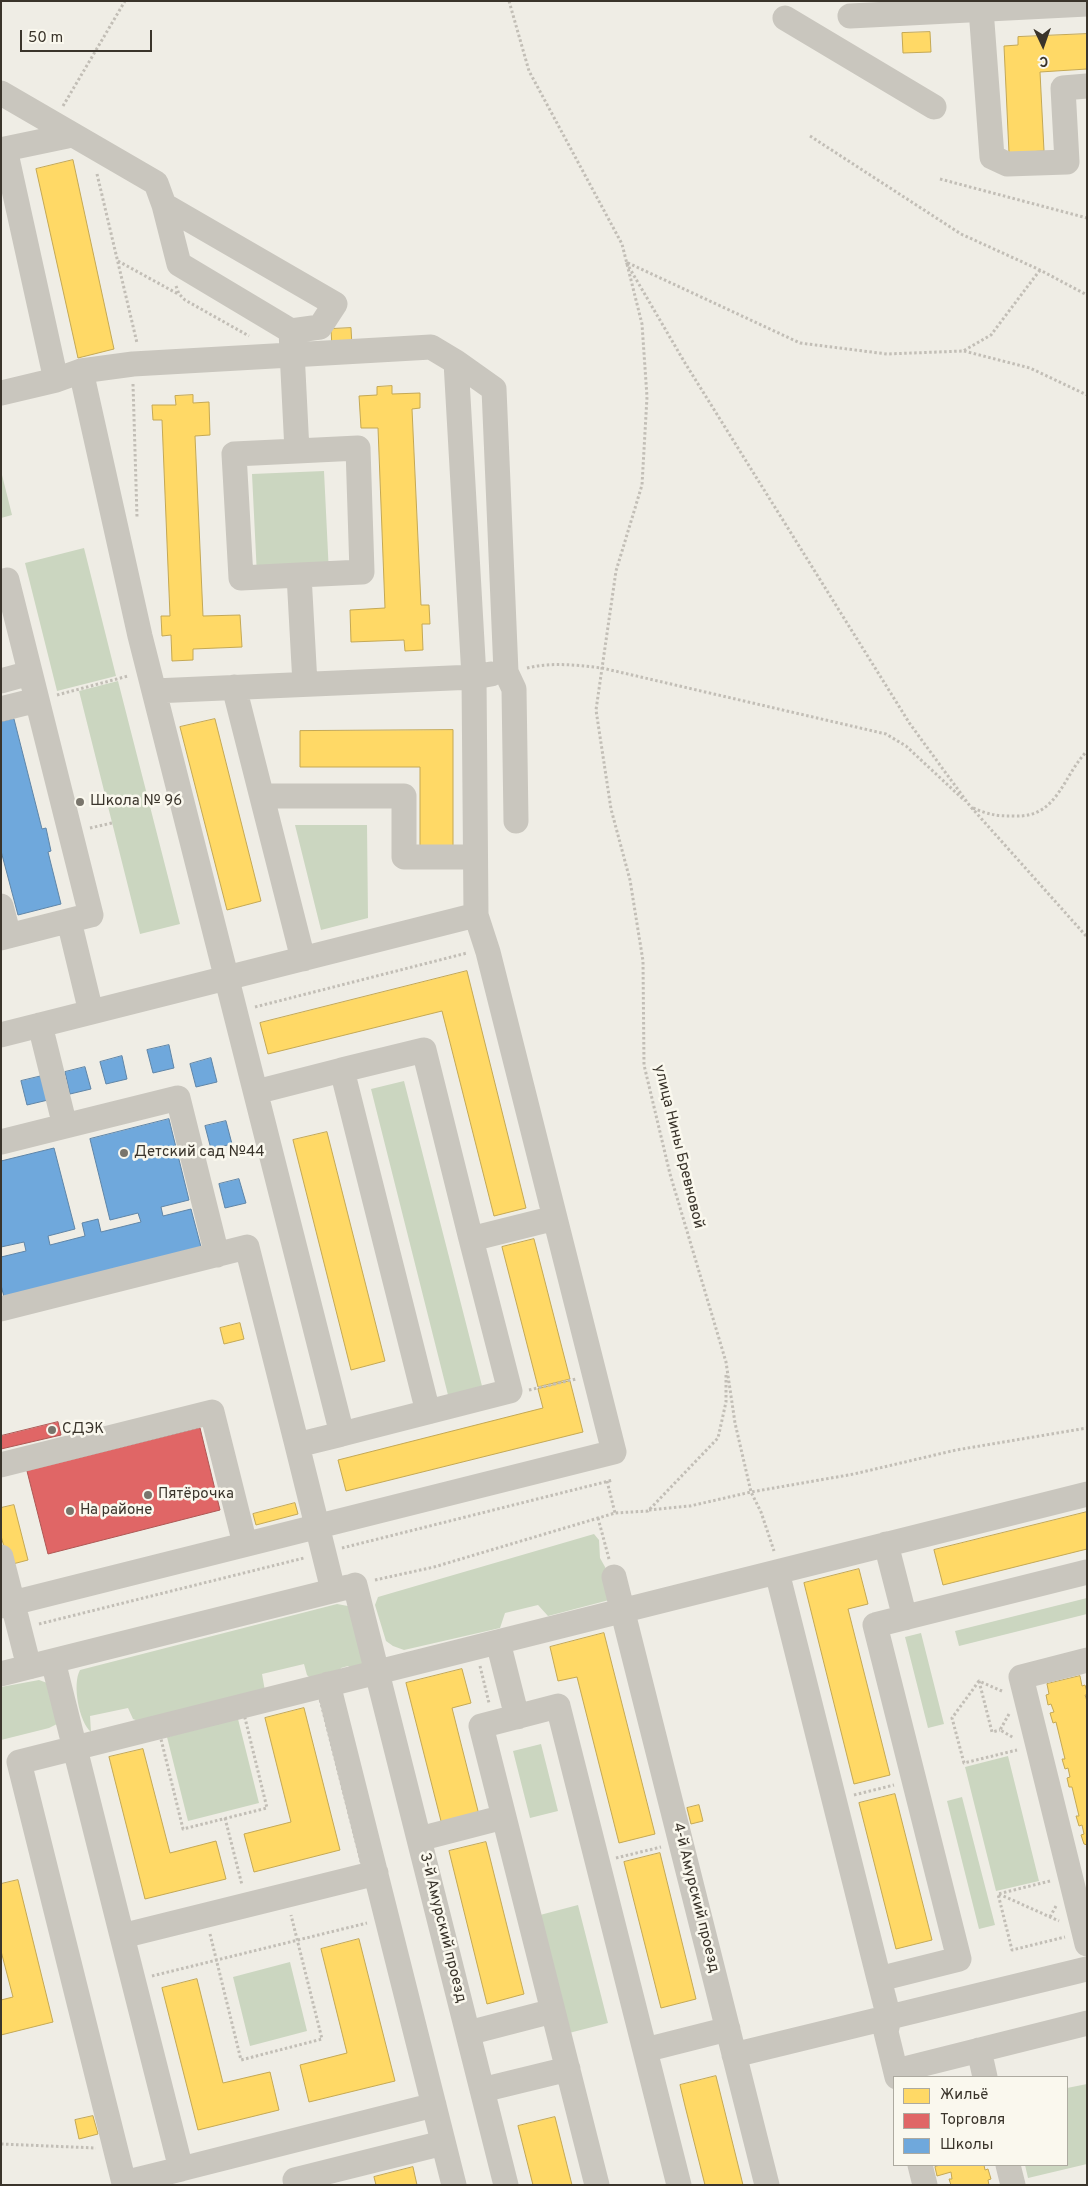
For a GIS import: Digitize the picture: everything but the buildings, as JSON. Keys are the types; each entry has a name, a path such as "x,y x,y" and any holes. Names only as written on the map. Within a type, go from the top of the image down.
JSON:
{"street":[{"path":"850,16 1087,4"},
{"path":"982,9 992,157 1007,164 1067,162 1063,88 1087,86"},
{"path":"785,18 934,107"},
{"path":"1,93 156,183 164,204 179,264 292,343"},
{"path":"56,380 5,149 63,129"},
{"path":"164,204 335,304 320,327 292,343"},
{"path":"292,343 297,451"},
{"path":"1,393 56,380 135,354 292,343 431,347 494,389 506,672 514,689 516,821"},
{"path":"7,1604 614,1452 487,948 476,915 474,677 456,362"},
{"path":"81,371 152,681 342,1434"},
{"path":"358,448 362,572 300,575 241,578 234,454 358,448"},
{"path":"300,575 305,684"},
{"path":"1,582 7,580 91,915 5,937 1,906"},
{"path":"152,681 234,688 474,677 506,672"},
{"path":"1,681 30,673"},
{"path":"234,688 303,959"},
{"path":"1,710 37,700"},
{"path":"262,796 404,796 404,857 475,857"},
{"path":"1,1035 476,915"},
{"path":"68,921 91,1012"},
{"path":"40,1025 65,1126"},
{"path":"256,1092 424,1050 510,1391 296,1445"},
{"path":"342,1070 428,1412"},
{"path":"1,1142 178,1098 217,1255 1,1309"},
{"path":"471,1238 555,1218"},
{"name":"3-й Амурский проезд","path":"217,1255 247,1247 317,1526 350,1586 377,1672 506,2185"},
{"path":"1,1465 212,1412 245,1544"},
{"path":"434,2105 125,2184 10,1764 1087,1494"},
{"path":"886,1544 905,1618"},
{"path":"1,1557 7,1604 29,1667"},
{"path":"777,1572 889,2018 886,2032 897,2074 979,2050 1087,2023"},
{"path":"879,1979 959,1958 875,1625 1087,1572"},
{"name":"4-й Амурский проезд","path":"614,1577 767,2185"},
{"path":"1,1674 350,1586"},
{"path":"498,1642 518,1717"},
{"path":"1085,1938 1021,1677 1087,1660"},
{"path":"53,1661 181,2169"},
{"path":"328,1684 454,2185"},
{"path":"597,2185 481,1726 558,1706 679,2185"},
{"path":"419,1839 504,1817"},
{"path":"122,1936 376,1873"},
{"path":"734,2055 1087,1970"},
{"path":"468,2033 553,2011"},
{"path":"645,2050 728,2029"},
{"path":"979,2050 985,2076"},
{"path":"482,2090 568,2069"},
{"path":"295,2180 443,2142"},
{"path":"920,2166 925,2185"},
{"path":"1008,2166 1013,2185"}],"path":[{"path":"63,129 125,1"},
{"path":"509,1 529,71 622,244 626,262 685,362 910,724 970,806 991,816 1027,817 1046,808 1087,751"},
{"path":"810,136 961,234 1040,270 1087,295"},
{"path":"97,172 118,261 135,354 137,519"},
{"path":"940,179 1087,218"},
{"path":"118,261 179,294"},
{"path":"626,262 800,343 887,354 964,351 1030,368 1087,395"},
{"name":"улица Нины Бревновой","path":"626,262 642,324 647,397 642,485 616,571 596,710 612,809 630,880 643,961 644,1065 670,1174 726,1362 735,1423 751,1492 761,1512 773,1546 777,1572"},
{"path":"964,351 991,335 1040,270"},
{"path":"506,672 542,664 567,664 602,668 886,734 906,746 970,806 1087,937"},
{"path":"37,700 152,681"},
{"path":"236,1012 487,948"},
{"path":"648,1510 718,1438 726,1402 726,1362"},
{"path":"520,1392 577,1378"},
{"path":"350,1586 434,1567 615,1513 690,1506 751,1492 854,1474 956,1450 1087,1428"},
{"path":"608,1482 615,1513"},
{"path":"598,1518 614,1577"},
{"path":"479,1663 490,1707"},
{"path":"979,1681 1027,1702"},
{"path":"979,1681 992,1732 1000,1730"},
{"path":"979,1681 952,1718 964,1763 1038,1745"},
{"path":"319,1695 363,1869 128,1928 84,1753 160,1735 183,1829 225,1818 267,1808 244,1714 319,1695"},
{"path":"851,1796 897,1784"},
{"path":"225,1818 245,1898"},
{"path":"611,1859 662,1846"},
{"path":"998,1894 1070,1876"},
{"path":"998,1894 1085,1938"},
{"path":"998,1894 1012,1950 1085,1938"},
{"path":"205,1916 241,2060 322,2039 286,1895"},
{"path":"134,1981 387,1918"},
{"path":"1,2144 116,2149"}],"green space":[{"path":"1,471 12,515 1,518"},
{"path":"324,471 329,574 257,576 252,474"},
{"path":"84,548 116,676 57,691 25,563"},
{"path":"118,681 180,924 140,934 79,691"},
{"path":"295,825 367,825 368,918 321,930"},
{"path":"404,1081 482,1386 448,1395 371,1089"},
{"path":"594,1534 599,1540 600,1558 609,1574 613,1599 548,1616 538,1605 505,1613 500,1628 404,1650 386,1641 375,1605 378,1597"},
{"path":"1087,1598 1087,1614 959,1646 955,1631"},
{"path":"337,1604 348,1606 367,1663 352,1669 348,1666 341,1668 338,1674 311,1679 307,1675 304,1664 262,1674 265,1691 141,1722 133,1719 128,1708 90,1716 91,1732 83,1720 77,1693 80,1670"},
{"path":"921,1633 944,1724 928,1728 905,1637"},
{"path":"39,1680 50,1684 61,1722 49,1728 1,1740 1,1687"},
{"path":"238,1719 259,1803 188,1821 167,1737"},
{"path":"541,1744 558,1811 530,1818 513,1751"},
{"path":"1008,1756 1039,1881 996,1891 965,1767"},
{"path":"962,1797 995,1925 979,1929 947,1801"},
{"path":"578,1905 608,2023 569,2033 540,1915"},
{"path":"290,1962 307,2031 250,2046 233,1977"},
{"path":"1087,2084 1087,2164 1028,2178 1025,2166 1068,2166 1068,2088"}],"place":[{"name":"Школа № 96","path":"80,802"},
{"name":"Детский сад №44","path":"124,1153"},
{"name":"СДЭК","path":"52,1430"},
{"name":"Пятёрочка","path":"148,1495"},
{"name":"На районе","path":"70,1511"}]}
